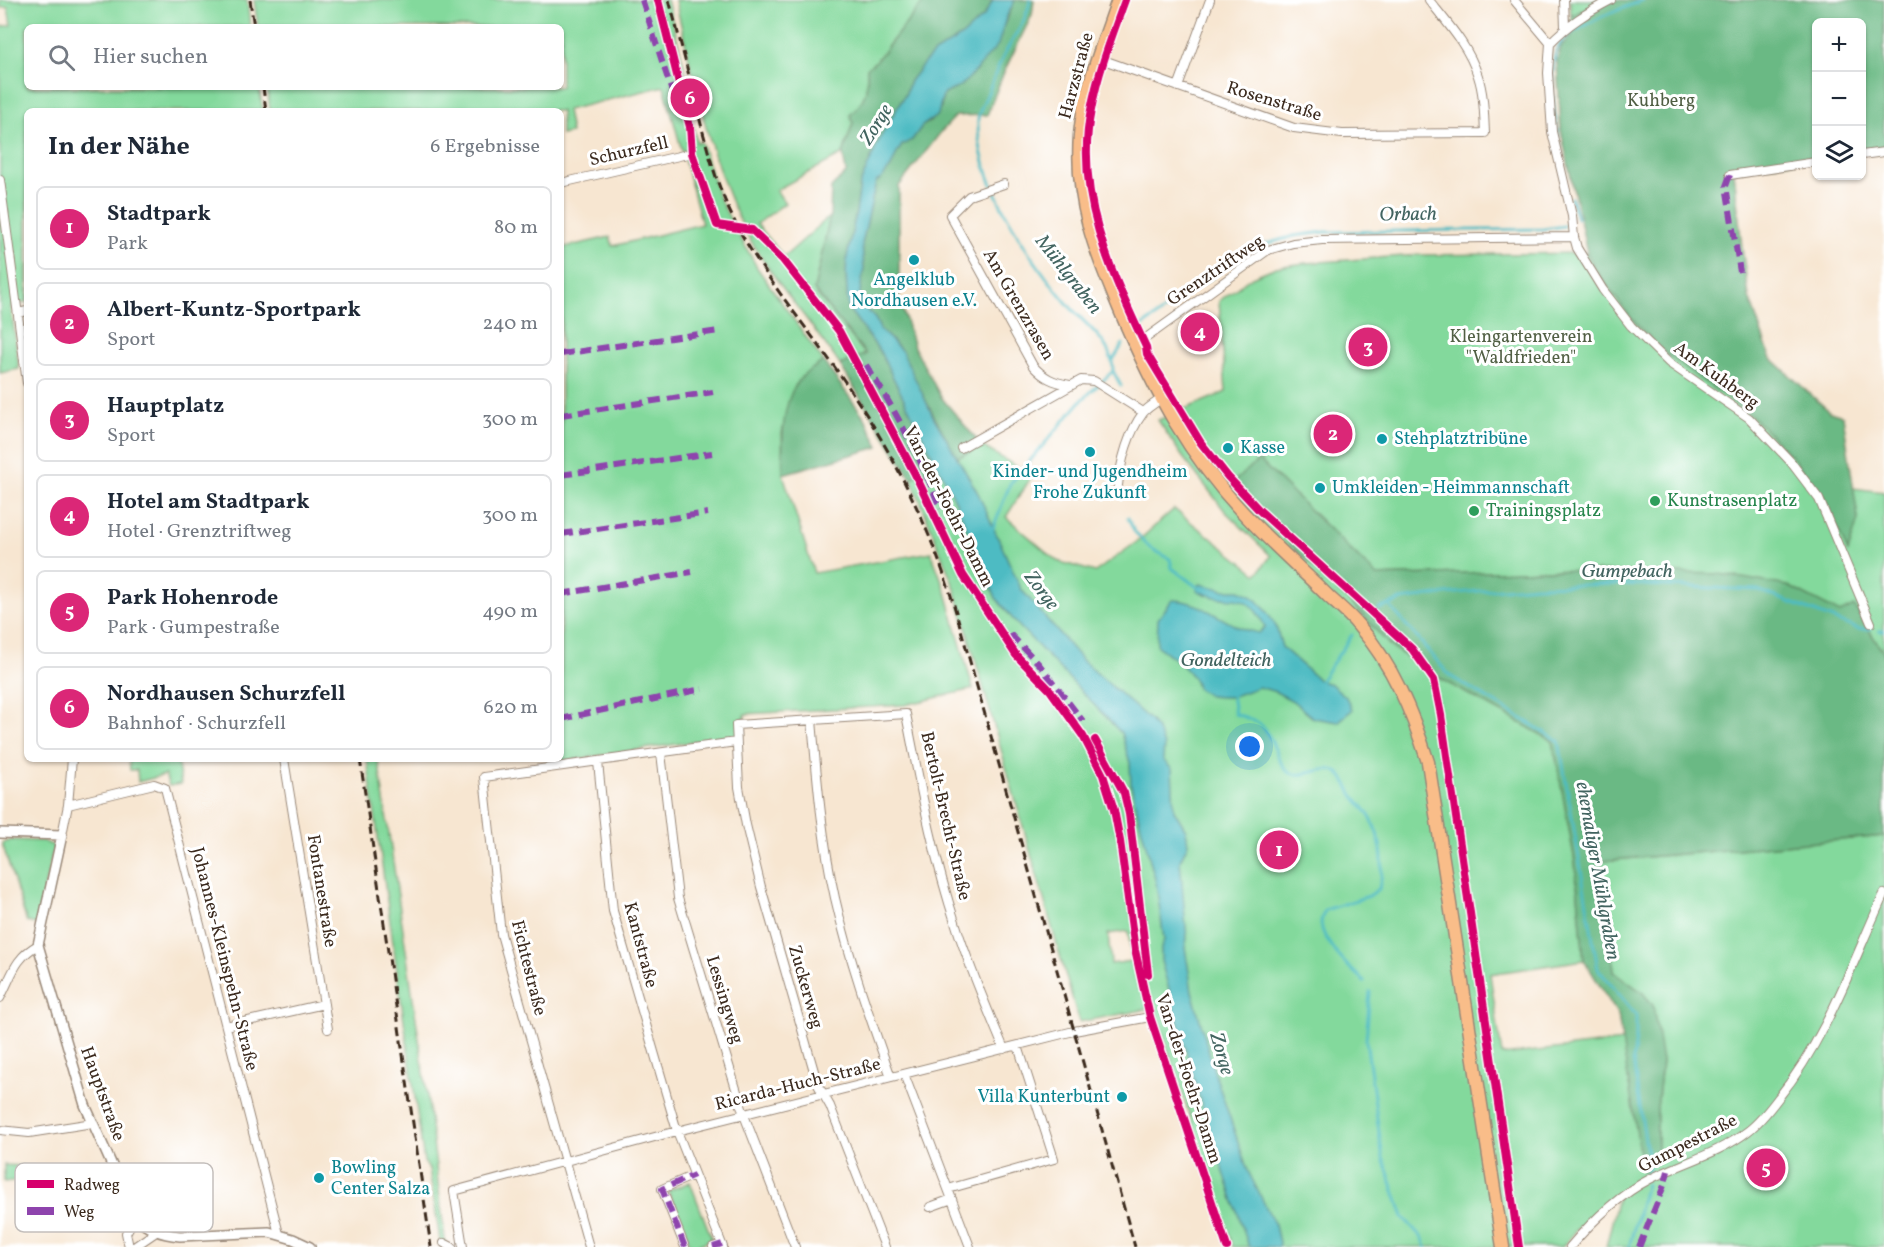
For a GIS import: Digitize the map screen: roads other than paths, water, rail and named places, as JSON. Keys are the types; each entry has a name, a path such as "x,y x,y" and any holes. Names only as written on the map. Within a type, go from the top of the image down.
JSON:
{"main road":[{"name":"Harzstraße","path":"1118,0 1098,58 1083,115 1079,162 1081,186 1088,227 1095,250 1135,346 1161,399 1191,450 1250,520 1358,625 1390,670 1415,722 1428,762 1503,1247"}],"street":[{"path":"1178,87 1210,0"},
{"name":"Rosenstraße","path":"1098,58 1294,128 1342,134 1485,133 1478,76 1462,42 1430,0"},
{"path":"1514,0 1550,43 1565,27 1611,0"},
{"path":"1564,0 1565,27"},
{"name":"Am Kuhberg","path":"1550,43 1548,73 1552,132 1572,216 1577,248 1598,282 1631,326 1669,363 1749,418 1790,461 1819,499 1871,623"},
{"path":"1866,154 1884,152"},
{"name":"Schurzfell","path":"564,182 692,153 717,225 752,230 783,260"},
{"path":"1730,175 1812,163"},
{"path":"0,180 24,360"},
{"name":"Am Grenzrasen","path":"997,186 969,196 950,215 1033,366 1043,377 1056,383 1070,385 1081,380 1094,381 1143,412"},
{"name":"Grenztriftweg","path":"1135,346 1268,250 1293,243 1322,240 1574,237"},
{"name":"Van-der-Foehr-Damm","path":"783,260 839,331 914,472 963,575 1016,655 1050,690 1083,736 1103,775 1114,810 1135,950 1150,1017 1227,1247"},
{"path":"18,313 24,312"},
{"path":"961,448 1070,385"},
{"path":"1117,493 1122,457 1143,412 1161,399"},
{"name":"Bertolt-Brecht-Straße","path":"736,725 906,714 926,817 940,872 972,970 1004,1049"},
{"path":"812,720 820,807 834,896 863,997 891,1077"},
{"name":"Zuckerweg","path":"736,725 739,787 761,887 818,1085 831,1106 885,1247"},
{"path":"598,762 736,742"},
{"name":"Lessingweg","path":"661,753 678,898 744,1115 795,1247"},
{"path":"0,832 62,835 68,806 72,762"},
{"name":"Fontanestraße","path":"284,762 328,1029"},
{"name":"Fichtestraße","path":"590,1247 501,934 484,777 598,762"},
{"name":"Kantstraße","path":"598,762 613,910 677,1131 722,1245"},
{"name":"Johannes-Kleinspehn-Straße","path":"68,806 154,784 165,788 279,1234"},
{"name":"Hauptstraße","path":"62,835 38,945 85,1105 111,1163"},
{"name":"Gumpestraße","path":"1570,1247 1585,1229 1623,1195 1652,1178 1718,1148 1748,1131 1769,1110 1791,1083 1819,1038 1884,894"},
{"path":"0,998 15,965 24,953 38,945"},
{"path":"226,1026 324,1004"},
{"name":"Ricarda-Huch-Straße","path":"463,1247 454,1191 677,1131 1074,1031 1150,1017"},
{"path":"948,1189 1054,1159 1018,1046"},
{"path":"904,1074 970,1247"},
{"path":"0,1130 29,1133 93,1123"},
{"path":"685,1247 662,1189 694,1175"},
{"path":"930,1207 952,1199"},
{"path":"127,1232 129,1247"},
{"path":"134,1247 156,1232 180,1236 254,1232 279,1234 310,1247"},
{"path":"444,1243 452,1247"},
{"path":"713,1247 722,1245"}],"water":[{"path":"993,0 1015,0 1006,18 998,45 968,79 957,88 943,94 938,115 922,126 912,140 902,145 891,167 876,182 862,244 864,268 860,292 862,305 875,318 880,329 902,351 933,416 978,493 1021,589 1082,660 1151,721 1158,731 1164,745 1163,760 1172,769 1174,810 1186,830 1188,844 1180,861 1187,939 1185,947 1192,991 1215,1074 1248,1171 1275,1225 1280,1247 1249,1247 1200,1101 1161,961 1161,948 1164,940 1156,883 1131,785 1130,763 1121,733 1016,623 996,598 955,500 879,350 848,308 847,257 860,184 881,136 906,93 910,81 924,63 934,53 962,36 984,16"},
{"name":"Gondelteich","path":"1200,584 1225,590 1239,590 1251,595 1264,608 1276,626 1282,647 1320,681 1331,684 1346,697 1352,710 1338,722 1313,718 1293,701 1276,692 1259,687 1231,697 1209,696 1197,688 1187,670 1157,646 1158,619 1172,600 1196,605 1247,630 1259,633 1265,627 1250,605 1236,599 1208,595 1197,590"}],"waterway":[{"name":"Mühlgraben","path":"992,531 1010,484 1081,401 1113,371 1112,360 1103,342 1073,310 1021,241 995,192 980,143 978,120 980,110 1002,58 1023,21 1030,0"},
{"name":"Orbach","path":"1564,39 1603,16 1643,0"},
{"name":"Orbach","path":"1562,41 1556,51 1552,80 1562,159"},
{"name":"Orbach","path":"1571,198 1577,218"},
{"name":"Orbach","path":"1256,247 1294,236 1324,232 1543,229 1564,226"},
{"name":"Orbach","path":"1194,289 1233,263"},
{"name":"Orbach","path":"1141,327 1186,295"},
{"name":"Orbach","path":"1113,360 1123,344"},
{"path":"1113,371 1121,386"},
{"path":"1128,518 1134,531 1149,547 1170,559 1172,568 1201,590"},
{"name":"Gumpebach","path":"1379,609 1401,600 1445,594 1537,586 1622,584 1758,590 1858,629 1870,629"},
{"name":"ehemaliger Mühlgraben","path":"1389,605 1450,676 1559,741 1598,969 1636,1015 1633,1060 1649,1166 1647,1178"},
{"name":"Gumpebach","path":"1879,631 1884,631"},
{"name":"Gumpebach","path":"1319,683 1352,635"},
{"path":"1232,694 1235,714 1260,724 1288,772 1304,774 1328,769 1337,772 1343,777 1372,821 1381,854 1382,872 1379,889 1369,896 1325,910 1321,923 1331,947 1364,981"},
{"path":"1370,992 1366,1040 1382,1153"},
{"path":"1382,1155 1403,1217 1423,1239 1426,1247"},
{"name":"ehemaliger Mühlgraben","path":"1629,1247 1646,1184"}],"railway":[{"path":"250,0 254,24"},
{"path":"669,0 710,159 729,210 748,246 841,376 877,431 908,489 935,549 956,612 1135,1247"},
{"path":"263,90 266,108"},
{"path":"360,762 431,1247"}],"place":[{"name":"Nordhausen Schurzfell","path":"690,98"},
{"name":"Angelklub Nordhausen e.V.","path":"914,260"},
{"name":"Hotel am Stadtpark","path":"1200,332"},
{"name":"Hauptplatz","path":"1368,347"},
{"name":"Albert-Kuntz-Sportpark","path":"1333,434"},
{"name":"Stehplatztribüne","path":"1382,439"},
{"name":"Kasse","path":"1228,448"},
{"name":"Kinder- und Jugendheim Frohe Zukunft","path":"1090,452"},
{"name":"Umkleiden - Heimmannschaft","path":"1320,488"},
{"name":"Kunstrasenplatz","path":"1655,501"},
{"name":"Trainingsplatz","path":"1474,511"},
{"name":"Stadtpark","path":"1279,850"},
{"name":"Villa Kunterbunt","path":"1122,1097"},
{"name":"Park Hohenrode","path":"1766,1168"},
{"name":"Bowling Center Salza","path":"319,1178"}],"park label":[{"name":"Kuhberg","path":"1661,101"},
{"name":"Kleingartenverein \"Waldfrieden\"","path":"1521,347"}],"water label":[{"name":"Zorge","path":"877,125"},
{"name":"Zorge","path":"1041,591"},
{"name":"Zorge","path":"1221,1054"}]}
